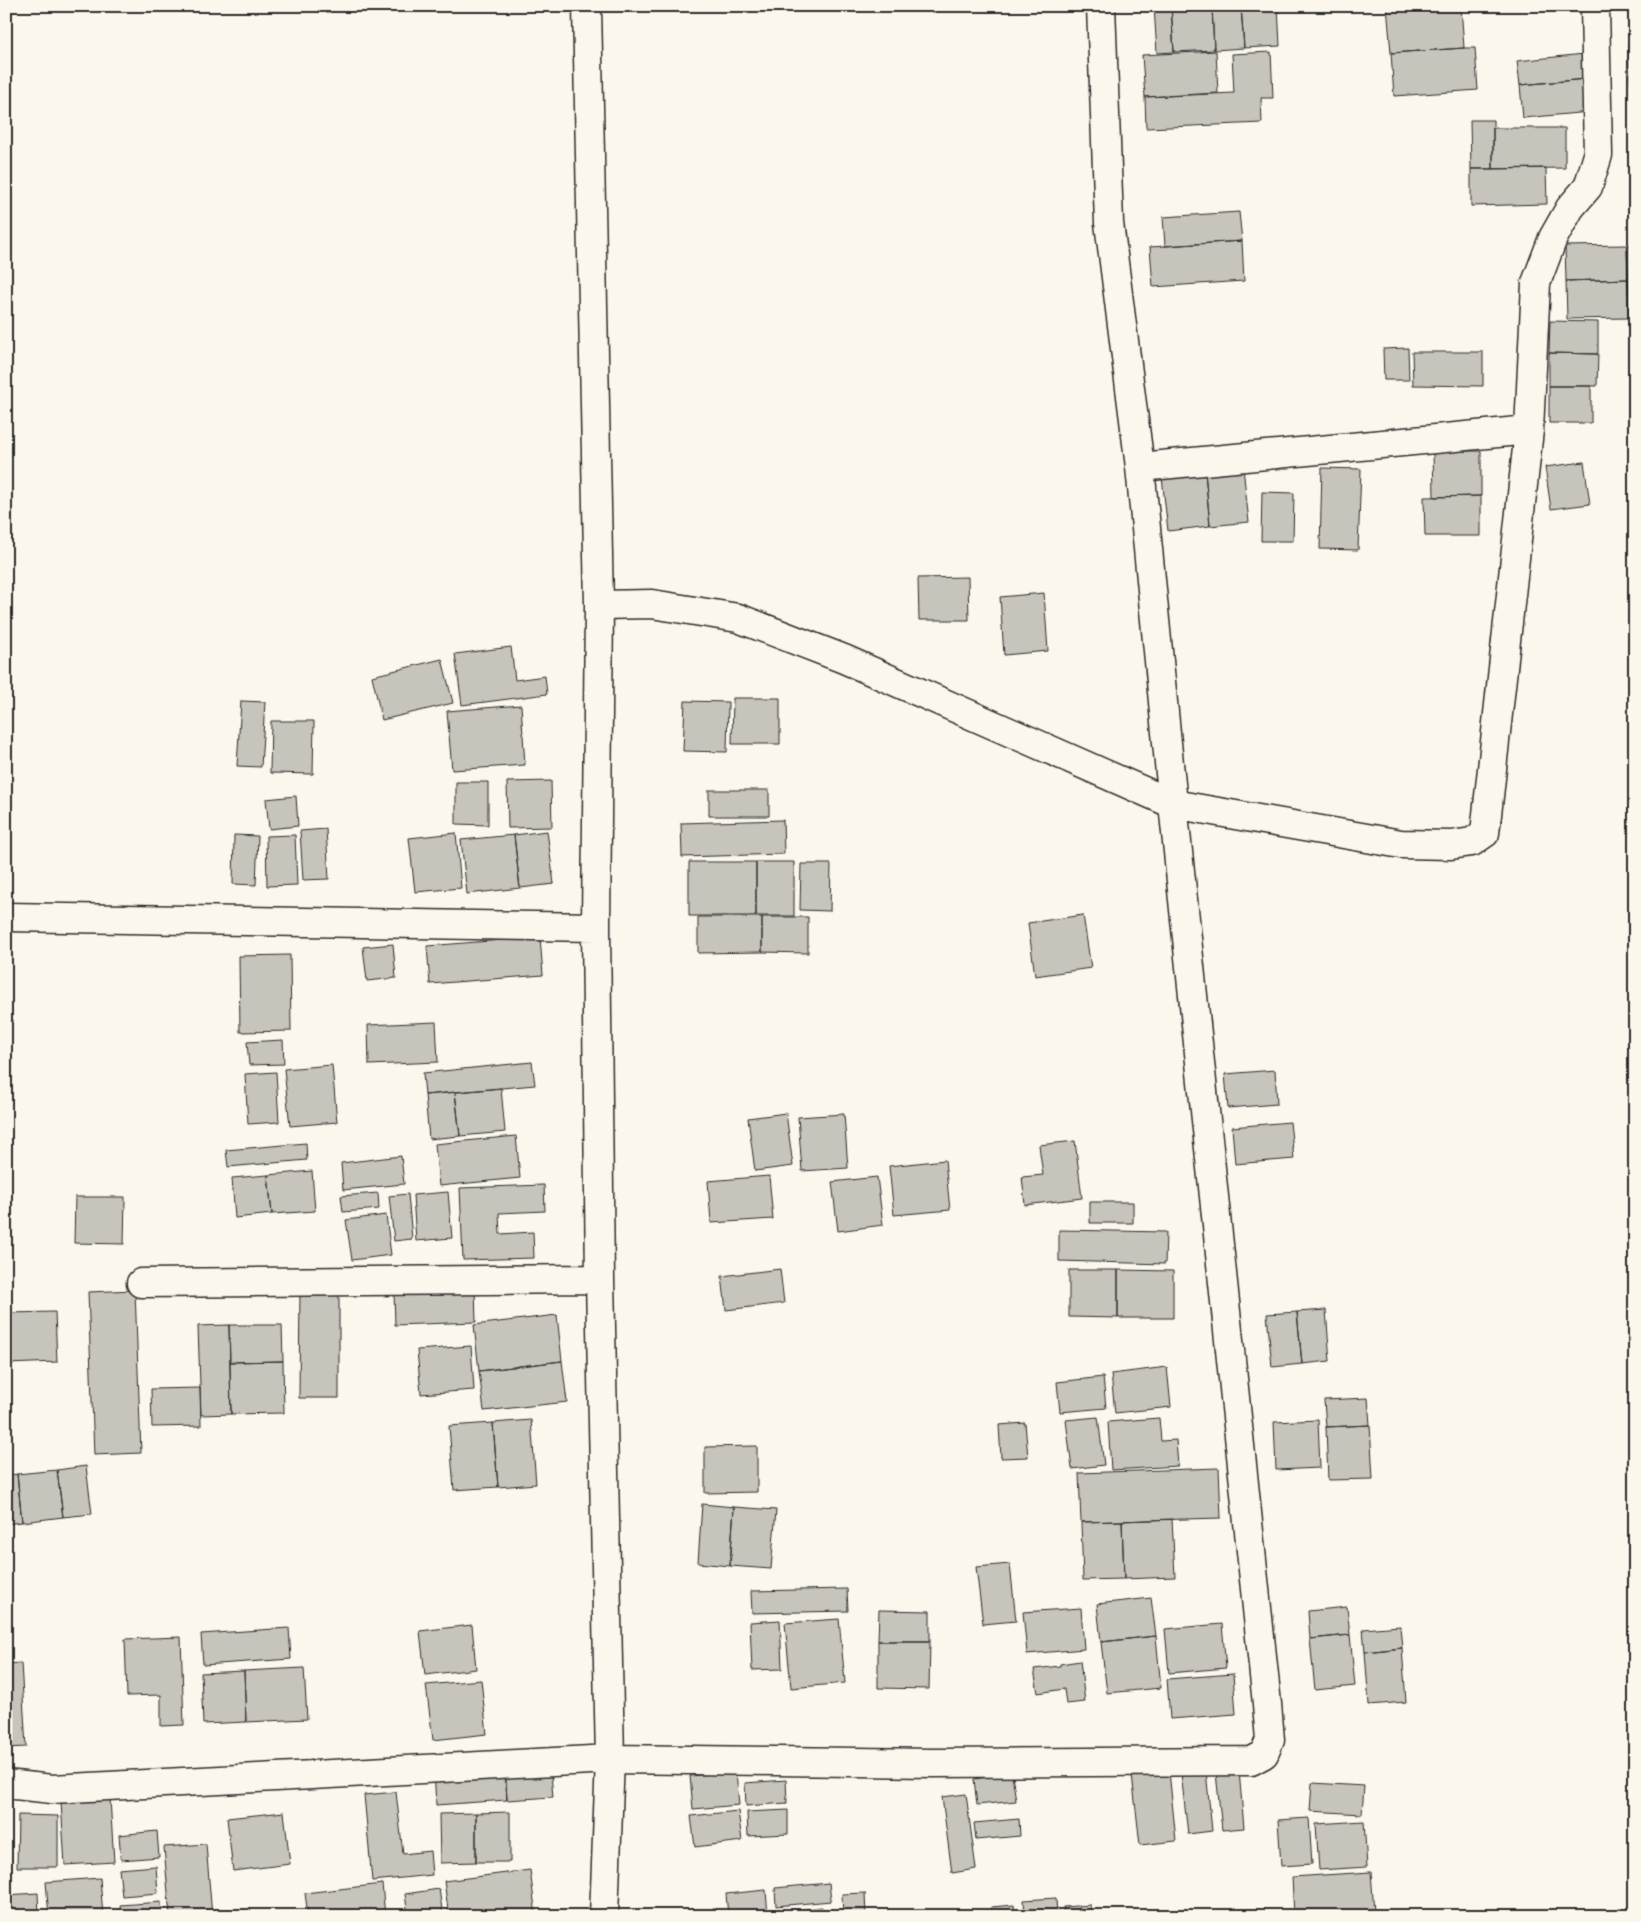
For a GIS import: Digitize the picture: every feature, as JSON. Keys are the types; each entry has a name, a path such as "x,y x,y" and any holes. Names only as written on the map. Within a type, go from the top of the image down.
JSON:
{"street":[{"path":"587,6 600,605 596,927 600,1279 610,1759 604,1916"},
{"path":"6,1784 52,1789 610,1759 934,1763 1251,1761 1264,1754 1270,1740 1267,1704 1173,804 1140,467 1109,222 1101,6"},
{"path":"600,605 652,604 738,618 844,659 1173,804 1402,844 1451,845 1472,842 1484,833 1529,430 1536,283 1553,238 1570,208 1588,187 1598,156 1595,6"},
{"path":"1140,467 1529,430"},
{"path":"6,917 596,927"},
{"path":"141,1283 600,1279"}],"building":[{"path":"1171,6 1174,52 1157,53 1154,7"},
{"path":"1171,6 1212,6 1214,50 1174,52"},
{"path":"1212,6 1241,6 1244,48 1214,50"},
{"path":"1241,6 1278,6 1280,46 1244,48"},
{"path":"1387,6 1461,6 1464,48 1391,53"},
{"path":"1635,44 1635,93 1631,93 1628,45"},
{"path":"1475,48 1478,90 1394,96 1391,53"},
{"path":"1216,51 1218,93 1145,97 1142,55"},
{"path":"1271,52 1273,98 1261,98 1262,123 1146,128 1145,97 1234,93 1232,54"},
{"path":"1584,54 1586,79 1520,85 1517,61"},
{"path":"1586,79 1590,112 1523,118 1520,85"},
{"path":"1470,120 1493,120 1493,169 1471,169"},
{"path":"1493,128 1565,128 1565,168 1493,169"},
{"path":"1546,168 1547,204 1471,206 1471,169"},
{"path":"1239,212 1242,241 1165,246 1163,217"},
{"path":"1242,241 1244,281 1153,287 1150,247"},
{"path":"1635,244 1635,318 1629,318 1627,245"},
{"path":"1627,245 1628,279 1566,281 1565,246"},
{"path":"1628,279 1629,318 1567,319 1566,281"},
{"path":"1550,321 1598,322 1598,354 1549,353"},
{"path":"1408,348 1409,380 1384,380 1383,349"},
{"path":"1412,352 1483,352 1483,386 1413,385"},
{"path":"1549,353 1598,354 1597,386 1549,386"},
{"path":"1549,386 1591,386 1591,423 1549,423"},
{"path":"1632,401 1635,401 1635,452 1633,452"},
{"path":"1433,451 1481,451 1481,496 1434,497"},
{"path":"1584,462 1590,504 1551,509 1545,467"},
{"path":"1243,468 1249,522 1210,526 1205,472"},
{"path":"1322,468 1361,469 1358,550 1320,549"},
{"path":"1205,472 1210,526 1168,531 1162,477"},
{"path":"1262,492 1294,493 1293,541 1261,541"},
{"path":"1481,496 1481,536 1425,536 1424,497"},
{"path":"968,577 969,620 919,620 918,578"},
{"path":"1044,593 1048,651 1004,655 1000,597"},
{"path":"511,647 515,680 545,676 547,694 462,705 455,654"},
{"path":"442,659 453,703 382,720 372,676"},
{"path":"733,698 780,698 780,744 732,744"},
{"path":"241,701 265,702 261,767 237,766"},
{"path":"685,701 728,702 727,752 683,751"},
{"path":"521,705 525,765 452,770 447,711"},
{"path":"271,721 314,721 313,774 270,773"},
{"path":"551,781 552,827 508,828 507,782"},
{"path":"456,782 488,782 488,825 456,824"},
{"path":"709,790 769,790 769,816 709,816"},
{"path":"296,796 298,826 269,829 266,799"},
{"path":"783,820 784,854 682,857 681,823"},
{"path":"326,829 329,879 303,880 300,831"},
{"path":"547,831 554,884 520,888 514,835"},
{"path":"456,833 461,888 415,892 409,838"},
{"path":"234,835 258,836 256,885 233,884"},
{"path":"295,835 297,885 267,886 266,836"},
{"path":"514,835 520,888 467,894 461,840"},
{"path":"689,862 756,862 756,916 689,916"},
{"path":"756,862 794,862 794,916 756,916"},
{"path":"801,864 831,864 830,911 800,910"},
{"path":"1083,915 1091,968 1035,976 1028,923"},
{"path":"698,917 762,917 762,952 698,953"},
{"path":"762,917 808,917 808,953 762,952"},
{"path":"540,937 543,975 430,984 427,946"},
{"path":"393,944 396,978 367,981 363,947"},
{"path":"290,955 291,1031 240,1032 239,956"},
{"path":"436,1022 438,1062 369,1065 368,1025"},
{"path":"283,1040 284,1064 249,1065 247,1042"},
{"path":"532,1062 535,1085 425,1095 423,1073"},
{"path":"332,1065 337,1122 290,1126 284,1069"},
{"path":"1275,1070 1277,1104 1228,1108 1225,1074"},
{"path":"276,1072 279,1122 248,1124 245,1074"},
{"path":"501,1088 505,1132 460,1136 455,1092"},
{"path":"455,1092 460,1136 429,1139 425,1095"},
{"path":"786,1113 793,1166 755,1171 748,1118"},
{"path":"844,1114 848,1168 802,1171 798,1117"},
{"path":"1290,1122 1294,1159 1235,1164 1232,1127"},
{"path":"516,1136 520,1178 439,1186 435,1144"},
{"path":"1075,1141 1082,1198 1025,1205 1022,1177 1043,1175 1039,1145"},
{"path":"306,1143 307,1160 228,1167 226,1150"},
{"path":"401,1156 404,1184 343,1190 341,1163"},
{"path":"945,1160 950,1210 894,1215 889,1166"},
{"path":"312,1171 315,1211 272,1214 268,1175"},
{"path":"268,1175 272,1214 235,1218 232,1178"},
{"path":"769,1176 773,1219 711,1223 708,1181"},
{"path":"877,1177 883,1225 838,1231 832,1182"},
{"path":"544,1185 545,1211 499,1213 500,1234 533,1232 534,1258 463,1260 460,1188"},
{"path":"448,1192 452,1238 416,1241 413,1195"},
{"path":"378,1193 379,1209 343,1212 341,1196"},
{"path":"408,1194 412,1239 394,1241 389,1196"},
{"path":"75,1197 125,1197 124,1244 74,1243"},
{"path":"1090,1202 1133,1202 1133,1223 1090,1223"},
{"path":"386,1215 391,1255 352,1260 346,1220"},
{"path":"1059,1230 1166,1232 1165,1264 1059,1261"},
{"path":"780,1269 784,1303 726,1310 722,1276"},
{"path":"1069,1270 1118,1270 1118,1318 1069,1317"},
{"path":"1118,1270 1173,1271 1173,1318 1118,1318"},
{"path":"300,1289 339,1289 339,1398 299,1398"},
{"path":"475,1289 476,1322 395,1325 394,1292"},
{"path":"135,1290 141,1453 94,1455 88,1292"},
{"path":"1326,1310 1330,1361 1302,1364 1297,1312"},
{"path":"55,1312 57,1362 7,1364 6,1313"},
{"path":"1297,1312 1302,1364 1272,1367 1267,1314"},
{"path":"557,1315 562,1361 479,1371 474,1325"},
{"path":"229,1325 282,1325 283,1361 230,1362"},
{"path":"229,1325 231,1414 201,1415 198,1326"},
{"path":"471,1346 474,1390 421,1394 417,1350"},
{"path":"283,1361 284,1413 231,1414 230,1362"},
{"path":"562,1361 567,1402 484,1411 479,1371"},
{"path":"1167,1367 1171,1407 1115,1413 1111,1374"},
{"path":"1103,1377 1106,1408 1060,1412 1057,1382"},
{"path":"200,1388 201,1426 152,1427 151,1389"},
{"path":"1368,1398 1370,1425 1326,1427 1324,1400"},
{"path":"1098,1417 1104,1465 1072,1469 1066,1420"},
{"path":"1159,1418 1161,1441 1176,1440 1178,1466 1111,1470 1108,1422"},
{"path":"531,1420 536,1484 498,1487 493,1423"},
{"path":"1318,1420 1320,1468 1276,1470 1274,1422"},
{"path":"493,1423 498,1487 454,1490 449,1426"},
{"path":"1025,1423 1028,1457 1001,1458 999,1425"},
{"path":"1370,1425 1373,1479 1328,1480 1326,1427"},
{"path":"757,1446 757,1492 705,1493 705,1447"},
{"path":"86,1466 92,1514 63,1517 57,1470"},
{"path":"1219,1468 1221,1518 1081,1522 1079,1473"},
{"path":"57,1470 63,1517 22,1522 17,1474"},
{"path":"17,1474 22,1522 6,1524 6,1476"},
{"path":"702,1504 734,1507 730,1566 698,1563"},
{"path":"734,1507 776,1510 771,1569 730,1566"},
{"path":"1172,1519 1175,1577 1124,1579 1122,1521"},
{"path":"1122,1521 1124,1579 1083,1580 1081,1522"},
{"path":"1010,1564 1016,1621 983,1624 976,1567"},
{"path":"847,1589 848,1611 752,1613 751,1591"},
{"path":"1151,1598 1156,1636 1101,1642 1097,1604"},
{"path":"1347,1607 1350,1635 1310,1639 1308,1611"},
{"path":"1081,1608 1084,1649 1027,1654 1023,1612"},
{"path":"879,1610 930,1611 930,1641 878,1641"},
{"path":"839,1619 845,1683 791,1688 785,1623"},
{"path":"780,1620 782,1669 752,1670 750,1622"},
{"path":"1222,1624 1226,1668 1169,1673 1165,1629"},
{"path":"472,1625 476,1669 425,1675 420,1631"},
{"path":"1400,1626 1402,1648 1365,1652 1363,1629"},
{"path":"289,1628 291,1659 203,1665 201,1634"},
{"path":"1350,1635 1355,1686 1315,1690 1310,1639"},
{"path":"1156,1636 1161,1688 1107,1693 1101,1642"},
{"path":"181,1637 184,1725 161,1726 161,1695 127,1696 125,1639"},
{"path":"878,1641 930,1641 929,1689 878,1688"},
{"path":"1402,1648 1406,1702 1369,1705 1365,1652"},
{"path":"1080,1661 1085,1702 1066,1704 1064,1689 1038,1693 1034,1669"},
{"path":"21,1663 26,1747 6,1748 6,1664"},
{"path":"304,1668 307,1719 246,1722 244,1671"},
{"path":"244,1671 246,1722 203,1724 201,1673"},
{"path":"1233,1674 1236,1714 1170,1719 1167,1679"},
{"path":"481,1680 487,1734 433,1740 426,1685"},
{"path":"550,1763 553,1797 507,1800 505,1766"},
{"path":"505,1766 507,1800 436,1805 434,1771"},
{"path":"1169,1771 1176,1841 1140,1845 1132,1775"},
{"path":"1206,1771 1212,1831 1188,1834 1181,1773"},
{"path":"1239,1771 1244,1828 1222,1830 1216,1773"},
{"path":"736,1772 739,1805 693,1809 690,1776"},
{"path":"1012,1774 1016,1801 977,1805 974,1779"},
{"path":"786,1780 787,1803 746,1806 745,1783"},
{"path":"1312,1783 1364,1786 1362,1814 1310,1811"},
{"path":"396,1792 403,1854 430,1851 432,1875 372,1881 364,1795"},
{"path":"966,1794 976,1869 952,1873 942,1797"},
{"path":"110,1799 114,1862 65,1865 61,1802"},
{"path":"788,1810 788,1834 748,1836 747,1812"},
{"path":"738,1811 742,1841 695,1847 691,1816"},
{"path":"284,1812 290,1864 233,1871 227,1818"},
{"path":"510,1812 510,1862 476,1862 476,1813"},
{"path":"476,1813 476,1862 440,1863 439,1814"},
{"path":"18,1815 58,1816 58,1867 17,1867"},
{"path":"1309,1818 1312,1864 1281,1866 1278,1820"},
{"path":"1019,1819 1020,1836 976,1840 974,1823"},
{"path":"1364,1821 1367,1867 1319,1870 1316,1824"},
{"path":"157,1831 159,1857 121,1860 119,1835"},
{"path":"206,1844 212,1916 170,1916 164,1847"},
{"path":"156,1866 158,1893 122,1896 119,1869"},
{"path":"530,1870 536,1916 449,1916 444,1881"},
{"path":"1371,1872 1374,1912 1294,1916 1292,1877"},
{"path":"100,1878 103,1916 49,1916 46,1882"},
{"path":"829,1883 831,1901 776,1906 775,1888"},
{"path":"382,1884 385,1916 308,1916 305,1893"},
{"path":"439,1889 443,1916 408,1916 405,1894"},
{"path":"766,1890 768,1916 728,1916 726,1894"},
{"path":"38,1893 39,1916 6,1916 6,1895"},
{"path":"865,1893 866,1916 843,1916 842,1894"},
{"path":"1056,1898 1057,1916 1025,1916 1024,1900"},
{"path":"161,1902 162,1916 121,1916 120,1905"},
{"path":"1014,1905 1015,1916 992,1916 991,1907"},
{"path":"1090,1905 1091,1916 1064,1916 1063,1907"},
{"path":"822,1907 823,1916 775,1916 774,1913"}]}
